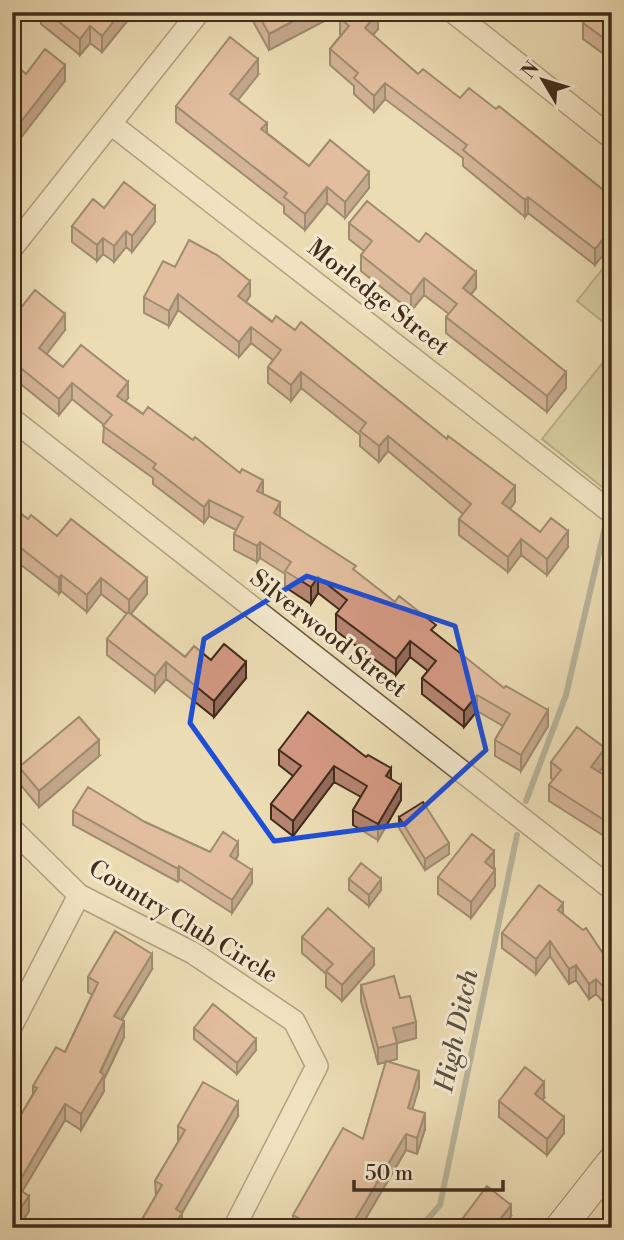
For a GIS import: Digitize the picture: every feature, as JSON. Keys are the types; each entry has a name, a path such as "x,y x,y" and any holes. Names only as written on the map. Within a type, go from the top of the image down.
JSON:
{"main road":[{"path":"560,1228 612,1162"}],"street":[{"path":"12,248 199,12"},
{"path":"453,12 612,138"},
{"name":"Morledge Street","path":"111,124 612,513"},
{"name":"Silverwood Street","path":"12,419 612,889"},
{"name":"Country Club Circle","path":"12,829 79,895 193,953 294,1021 317,1066 234,1228"},
{"path":"12,1026 79,895"}],"highlighted area":[{"path":"307,576 455,626 486,750 405,824 274,841 190,723 204,639"}],"shaded area":[{"path":"612,257 612,329 577,301"},
{"path":"612,351 612,495 542,439"}],"building":[{"path":"47,12 121,12 102,36 90,26 80,39"},
{"path":"257,12 310,12 269,34"},
{"path":"344,12 378,12 365,28 418,74 423,69 460,98 469,88 496,109 499,106 612,197 612,228 595,249 528,197 525,200 463,150 467,145 385,83 374,96 354,78 358,73 330,49 349,26 340,18"},
{"path":"591,12 612,12 612,44 583,23"},
{"path":"230,37 258,59 230,94 267,123 261,129 309,166 330,140 369,172 345,202 327,187 305,214 284,197 287,193 176,106"},
{"path":"45,49 65,65 12,133 12,74 18,67 26,74"},
{"path":"124,182 155,206 132,236 126,231 114,246 103,238 97,245 72,226 93,199 104,208"},
{"path":"367,201 419,242 426,233 476,272 463,288 566,372 547,396 446,317 457,304 424,278 411,295 361,255 372,241 349,223"},
{"path":"189,240 217,255 250,281 238,296 272,322 276,316 295,330 301,322 447,439 448,436 515,486 502,503 540,532 551,518 568,531 547,559 521,539 508,557 459,519 471,504 388,436 379,446 360,431 366,423 301,372 291,385 268,367 281,350 251,327 239,342 178,294 169,311 144,297 163,261 175,267"},
{"path":"35,290 65,314 39,348 63,367 81,345 128,382 117,396 143,414 148,407 193,440 195,437 240,473 242,469 263,480 257,491 280,502 274,513 356,566 353,569 395,602 399,596 436,625 431,630 504,688 506,686 548,710 521,755 495,740 510,714 477,695 464,711 422,678 436,661 410,641 396,659 336,614 347,600 318,577 311,587 285,571 291,562 260,542 257,546 234,534 243,517 209,500 204,507 153,468 156,464 103,426 112,415 72,383 59,399 12,361 12,319"},
{"path":"12,507 28,519 31,515 57,536 71,519 147,578 129,600 101,578 87,595 61,575 59,578 12,541"},
{"path":"128,612 185,657 194,646 211,660 224,644 246,662 214,701 166,662 155,676 107,639"},
{"path":"12,653 17,663 12,666"},
{"path":"308,712 366,757 368,755 391,768 386,776 401,785 378,824 353,810 367,786 334,766 293,821 271,804 301,766 279,750"},
{"path":"79,717 99,740 39,791 19,767"},
{"path":"577,727 605,748 591,767 612,780 612,825 549,785 561,770 551,762"},
{"path":"88,787 145,822 210,852 223,832 238,842 230,856 252,870 232,900 179,866 178,869 73,811"},
{"path":"423,802 449,843 425,859 399,817"},
{"path":"472,834 494,851 485,862 495,870 471,902 438,877"},
{"path":"361,863 381,879 369,895 349,879"},
{"path":"539,885 563,903 558,910 583,930 586,928 612,967 612,996 596,979 589,984 576,965 569,969 550,941 536,959 502,933"},
{"path":"12,907 20,912 12,924"},
{"path":"328,908 374,949 342,985 326,971 333,964 302,937"},
{"path":"115,931 152,954 114,1016 124,1021 100,1072 104,1075 81,1114 65,1104 16,1187 29,1196 19,1210 13,1206 12,1208 12,1130 37,1088 33,1086 56,1047 65,1052 98,983 88,977"},
{"path":"394,976 400,998 410,996 416,1022 393,1028 397,1043 378,1048 361,985"},
{"path":"213,1004 256,1039 237,1063 194,1028"},
{"path":"386,1061 419,1071 408,1108 425,1113 417,1138 406,1134 350,1228 309,1228 311,1225 293,1215 343,1128 363,1139"},
{"path":"525,1067 544,1082 535,1094 564,1117 547,1139 499,1101"},
{"path":"203,1082 238,1102 176,1209 182,1213 173,1228 137,1228 162,1185 155,1181 185,1130 178,1126"},
{"path":"487,1186 511,1205 497,1223 503,1228 475,1228 463,1218"}],"waterway":[{"name":"High Ditch","path":"526,801 566,695 606,523"},
{"name":"High Ditch","path":"420,1228 440,1205 517,835"}]}
